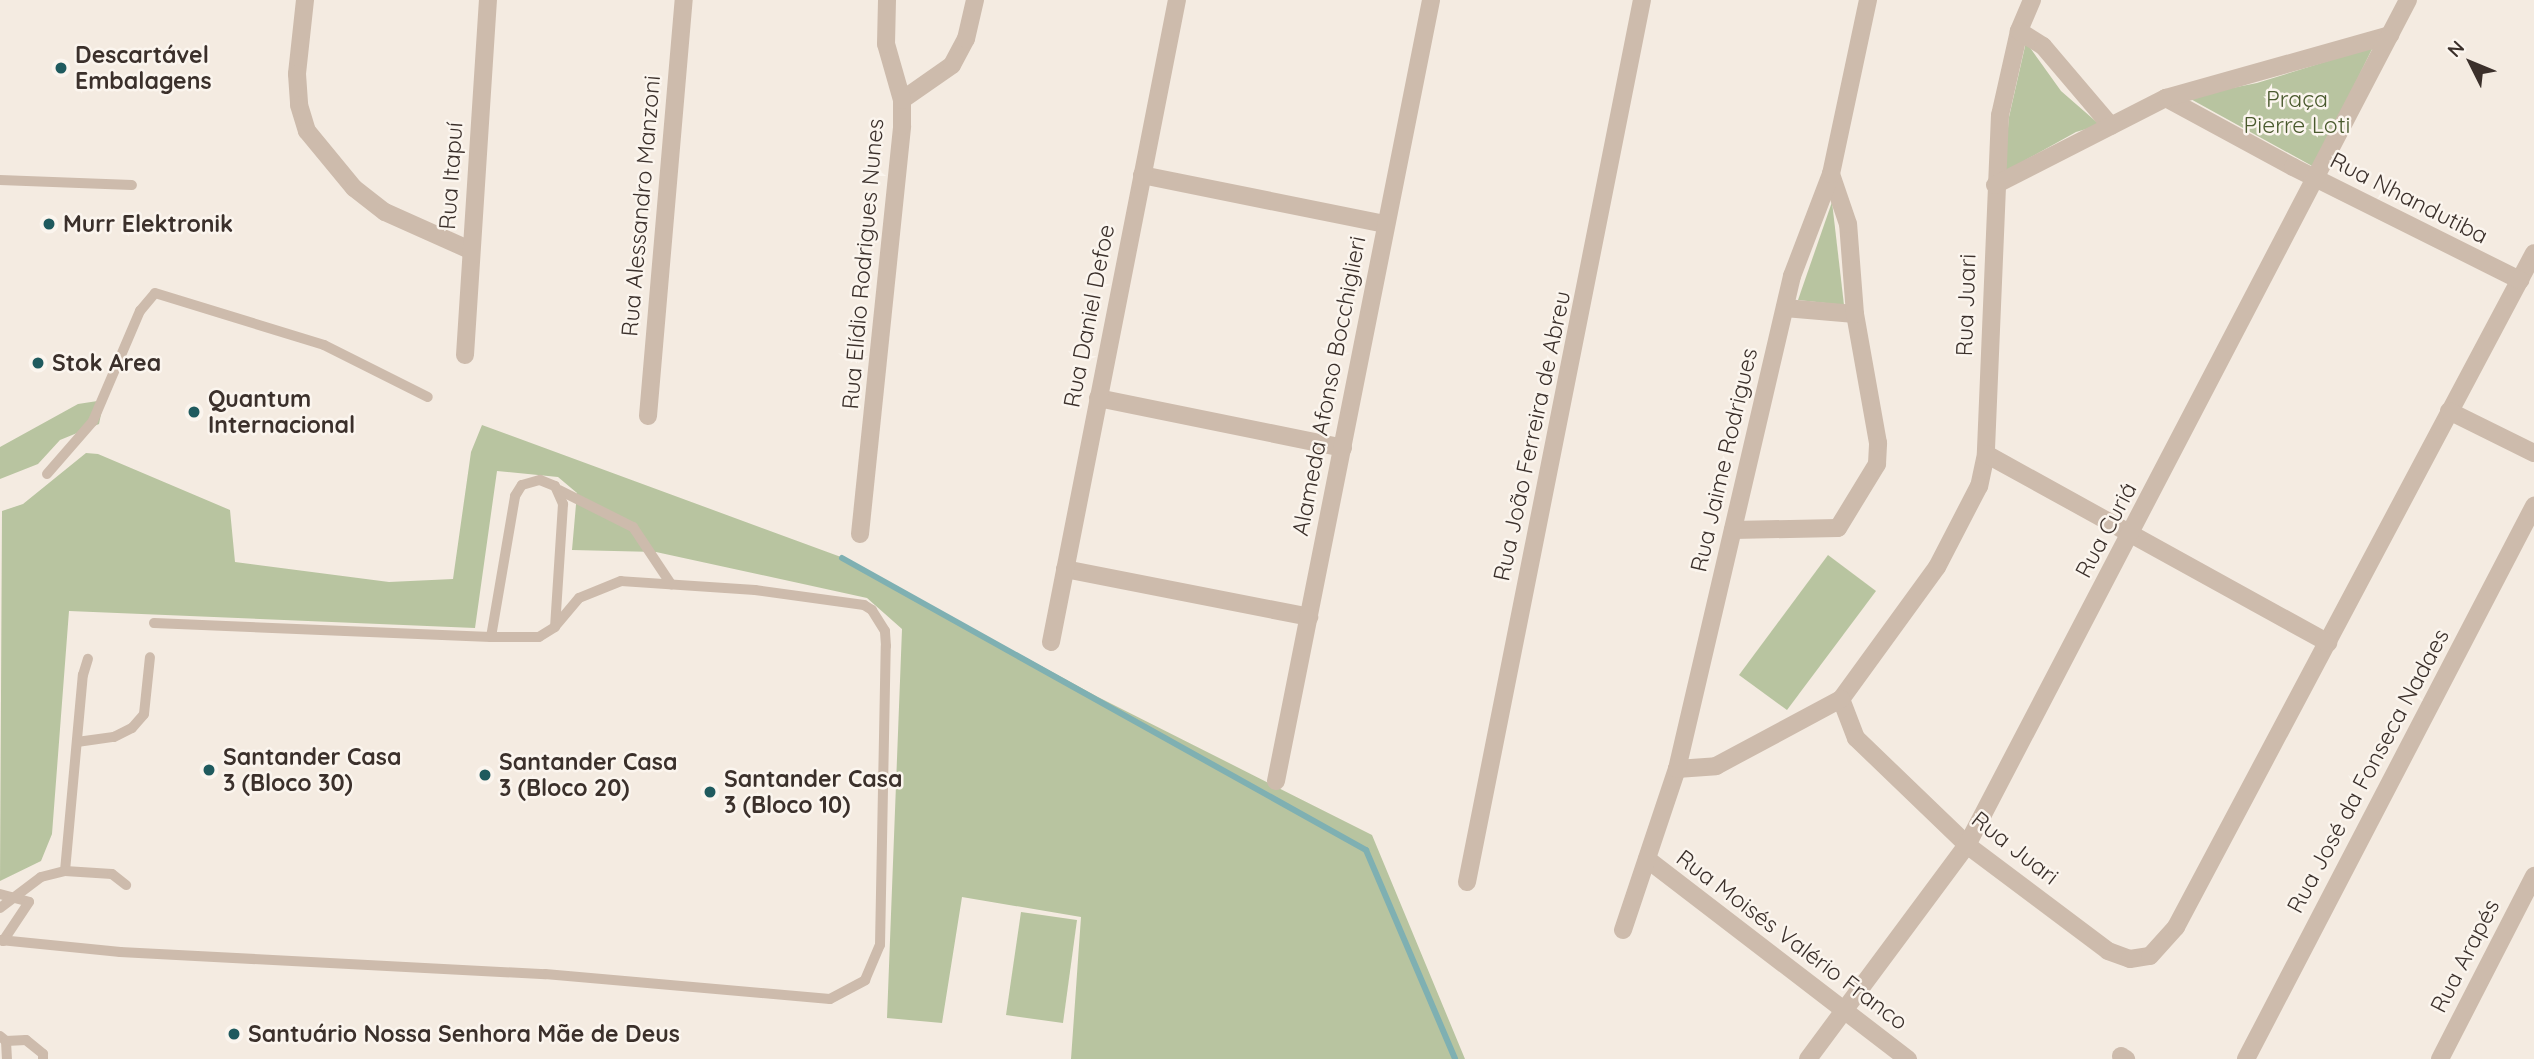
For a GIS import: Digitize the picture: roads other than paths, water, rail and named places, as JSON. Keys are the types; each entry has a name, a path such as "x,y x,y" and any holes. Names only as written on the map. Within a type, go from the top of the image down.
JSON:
{"street":[{"path":"295,0 303,21"},
{"path":"304,0 299,105 307,131 327,160 385,212 470,250"},
{"name":"Rua Itapuí","path":"465,355 488,0"},
{"name":"Rua Alessandro Manzoni","path":"648,416 684,0"},
{"name":"Rua Elídio Rodrigues Nunes","path":"859,534 902,100 886,44 887,0"},
{"path":"902,100 952,65 966,39 975,0"},
{"name":"Rua Daniel Defoe","path":"1051,642 1177,0"},
{"name":"Alameda Afonso Bocchiglieri","path":"1276,781 1431,0"},
{"name":"Rua João Ferreira de Abreu","path":"1467,882 1642,0"},
{"name":"Rua Jaime Rodrigues","path":"1623,930 1677,769 1797,259 1831,174 1868,0"},
{"name":"Rua Juari","path":"2032,0 2018,31 2000,115 1986,454 1965,520 1937,567 1841,699 1856,738 1966,845 2108,951 2130,959 2150,956 2176,927 2534,253"},
{"name":"Rua Curiá","path":"1808,1059 1966,845 2130,537 2408,0"},
{"path":"2018,31 2043,46 2111,126"},
{"path":"1995,186 2166,97 2390,36"},
{"name":"Rua Nhandutiba","path":"2166,97 2316,178 2520,280"},
{"path":"1733,530 1838,527 1874,471 1878,443 1855,314 1846,215 1831,174"},
{"path":"1142,176 1386,224"},
{"path":"1785,308 1855,314"},
{"path":"1098,398 1343,448"},
{"path":"2449,411 2534,453"},
{"path":"1986,454 2130,537 2328,643"},
{"name":"Rua José da Fonseca Nadaes","path":"2246,1059 2528,534 2534,506"},
{"path":"1065,569 1309,617"},
{"path":"1677,769 1716,766 1841,699"},
{"name":"Rua Moisés Valério Franco","path":"1647,859 1908,1059"},
{"name":"Rua Arapés","path":"2440,1059 2534,876"}],"lane":[{"path":"0,180 132,186"},
{"path":"47,474 93,421 140,311 155,293 324,345 428,397"},
{"path":"491,638 515,496 523,485 540,480 633,527 671,584"},
{"path":"555,627 563,504 559,490"},
{"path":"0,894 29,902 2,940 120,952 545,974 830,999 848,992 865,980 880,945 885,631 864,604 621,581 599,586 579,598 555,627 539,637 491,638 153,623"},
{"path":"77,742 114,737 132,728 144,714 150,657"},
{"path":"65,871 88,659"},
{"path":"0,908 11,897 41,877 65,871 112,874 126,885"},
{"path":"7,1059 3,1038 26,1040 43,1054 43,1059"}],"waterway":[{"path":"842,558 1366,850 1455,1059"}],"place":[{"name":"Descartável Embalagens","path":"61,68"},
{"name":"Murr Elektronik","path":"49,224"},
{"name":"Stok Area","path":"38,363"},
{"name":"Quantum Internacional","path":"194,412"},
{"name":"Santander Casa 3 (Bloco 30)","path":"209,770"},
{"name":"Santander Casa 3 (Bloco 20)","path":"485,775"},
{"name":"Santander Casa 3 (Bloco 10)","path":"710,792"},
{"name":"Santuário Nossa Senhora Mãe de Deus","path":"234,1034"}],"park label":[{"name":"Praça Pierre Loti","path":"2297,112"}]}
